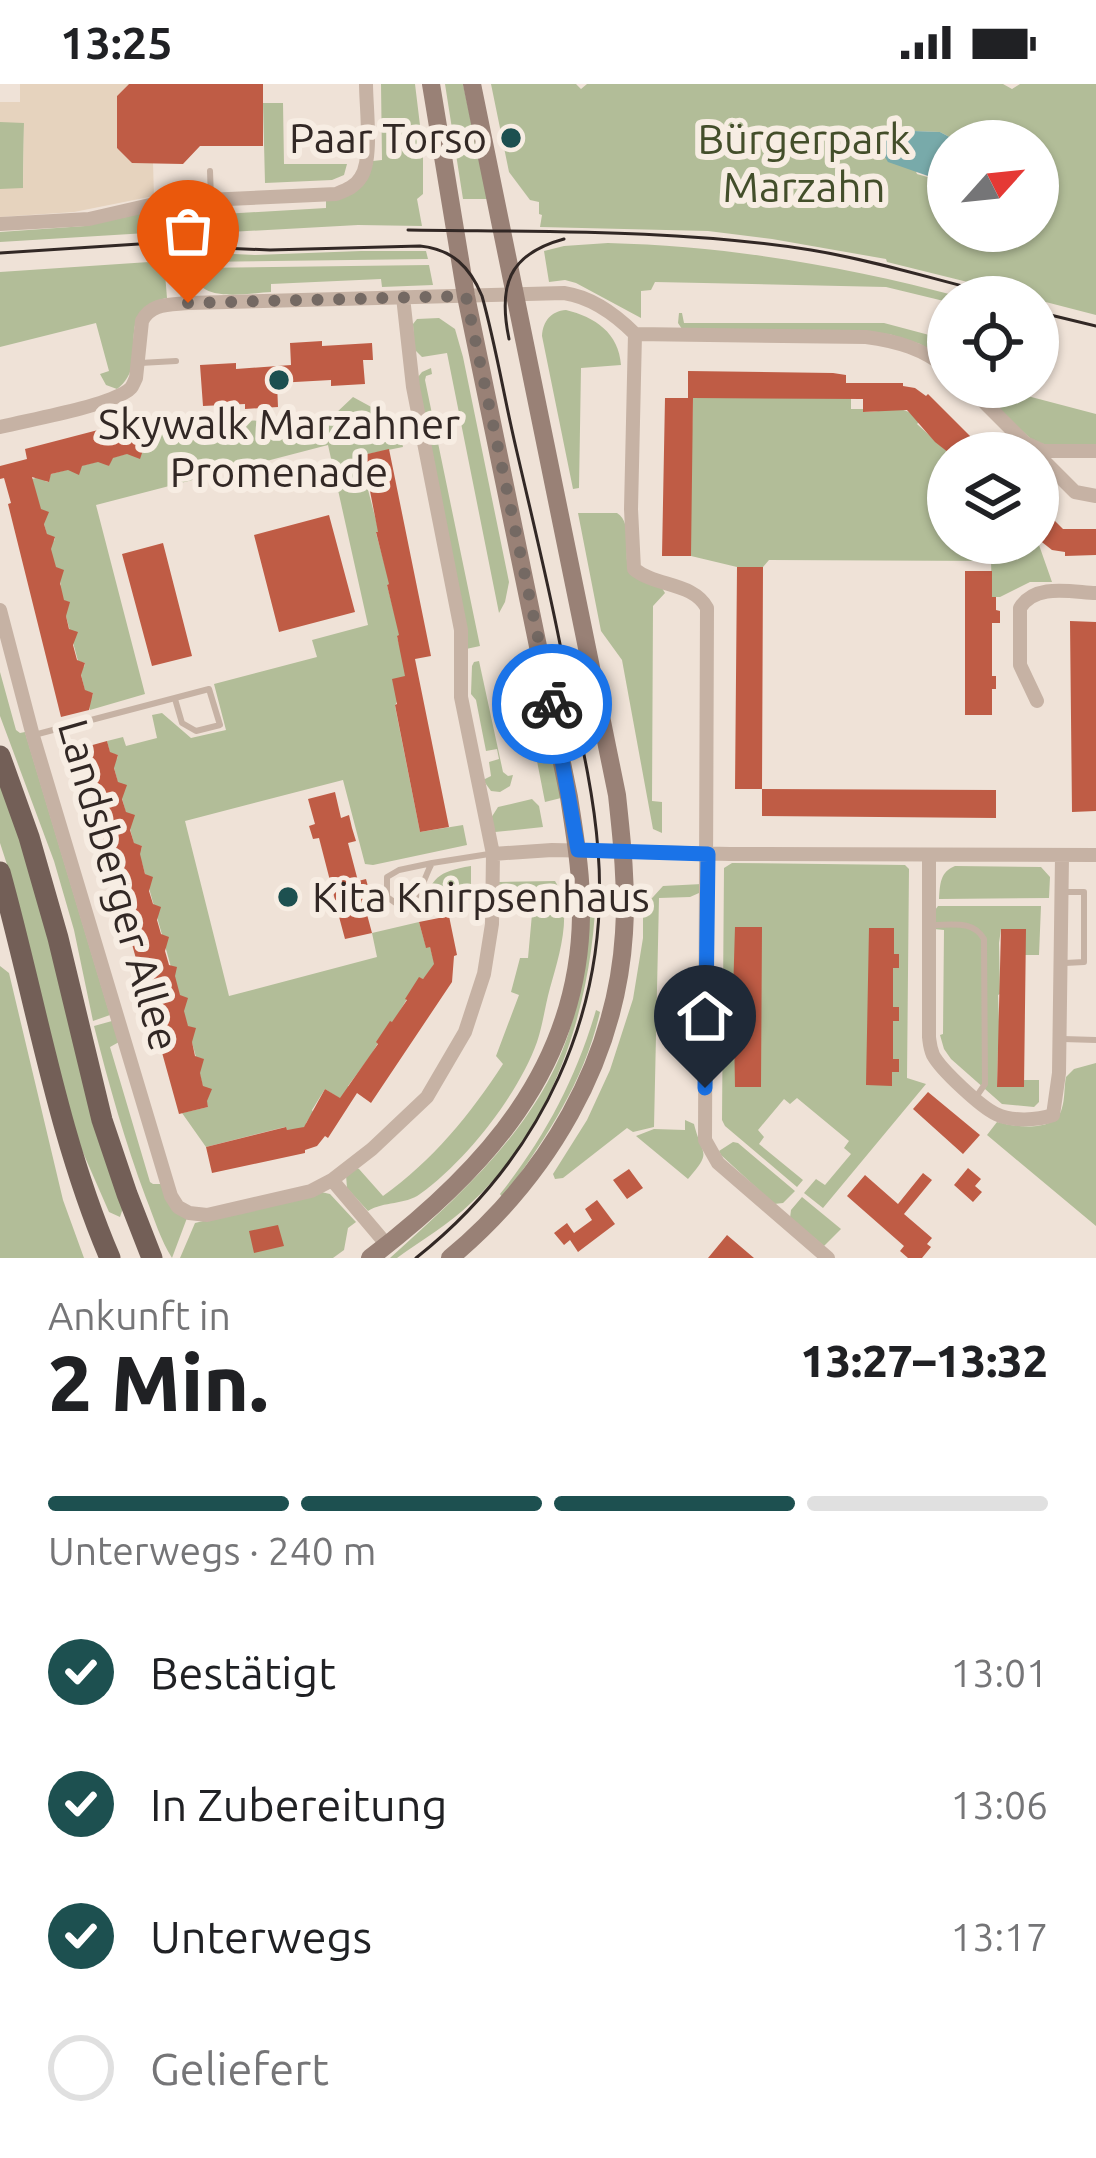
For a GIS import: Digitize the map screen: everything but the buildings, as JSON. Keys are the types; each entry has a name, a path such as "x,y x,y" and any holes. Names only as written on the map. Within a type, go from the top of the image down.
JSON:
{"main road":[{"path":"370,1258 446,1195 490,1150 530,1095 565,1017 579,951 578,850 466,296 431,84"},
{"path":"450,1258 500,1212 558,1136 591,1071 613,1006 624,933 623,852 610,757 472,84"},
{"name":"Landsberger Allee","path":"0,755 58,938 102,1120 152,1258"},
{"path":"0,872 11,949 109,1254 142,1235"}],"street":[{"path":"0,224 89,219 181,201 336,194 355,184 365,170 366,84"},
{"path":"181,201 188,303"},
{"path":"0,427 125,392 133,386 140,364 145,314 155,307 188,303 564,293 580,296 635,334 866,337 927,355"},
{"path":"387,1245 332,1180 427,1096 465,1032 490,950 493,905 493,854 461,697 461,630 413,387 404,297"},
{"path":"635,334 634,569 644,578 698,595 707,608 705,1140 718,1163 829,1258"},
{"path":"990,408 1015,432"},
{"path":"1059,452 1096,451"},
{"path":"1059,476 1075,492 1096,496"},
{"path":"1037,701 1020,664 1024,600 1038,592 1096,593"},
{"name":"Landsberger Allee","path":"0,610 165,1182 178,1207 207,1215 310,1191 332,1180"},
{"path":"493,854 578,850 1096,855"},
{"path":"929,855 931,1051 942,1067 1000,1116 1047,1118 1056,1106 1059,1073 1062,857"}],"lane":[{"path":"210,171 211,200"},
{"path":"140,364 176,361"},
{"path":"34,736 209,689 220,724 196,731 182,723 176,698"},
{"path":"432,863 416,899 400,906 387,897 387,877 399,870 432,863 493,854"},
{"path":"1061,963 1084,962 1084,892 1062,892"},
{"path":"929,925 971,926 983,939 985,1084 976,1097"},
{"path":"1060,1039 1096,1040"}],"green space":[{"path":"381,84 415,84 423,150 423,194 417,199 422,226 192,234 191,213 200,207 222,205 223,214 326,208 326,200 357,190 373,161 382,160"},
{"path":"445,84 463,84 488,199 463,199"},
{"name":"Bürgerpark Marzahn","path":"491,84 576,84 581,89 587,84 1003,84 1012,89 1020,84 1096,84 1096,315 1059,305 1059,276 943,276 886,259 708,231 540,227 539,202 530,200 509,172"},
{"path":"263,103 283,103 284,164 347,164 344,175 332,180 265,183"},
{"path":"0,122 24,122 23,189 0,189"},
{"path":"159,208 163,232 0,242 0,232 85,226"},
{"path":"608,243 697,248 786,260 927,289 927,297 886,287 655,282 651,290 641,291 641,318 576,283 549,282 544,251"},
{"path":"426,251 428,259 193,262 192,252 255,255"},
{"path":"164,261 167,298 140,314 132,365 117,389 106,385 100,374 109,371 96,323 0,347 0,272"},
{"path":"429,265 433,285 382,287 381,279 271,284 271,292 236,295 203,288 193,268"},
{"path":"566,310 604,328 616,344 621,365 581,368 579,488 573,489 542,336 549,318"},
{"path":"682,313 684,323 884,323 927,334 927,348 889,334 682,329 678,323"},
{"path":"439,318 455,329 463,357 509,582 499,613 447,353 422,357 414,349 417,319"},
{"path":"431,368 425,380 480,646 466,649 419,386 418,377"},
{"path":"353,397 397,421 403,447 363,455 408,675 395,706 420,832 463,825 467,845 365,864 343,780 185,821 229,996 377,957 372,933 419,922 435,965 419,978 342,1100 325,1089 301,1129 285,1127 206,1147 182,1113 208,1107 197,1063 203,1059 196,1057 139,863 136,851 142,846 134,844 112,760 118,755 110,753 107,741 123,737 126,746 157,738 152,715 162,713 191,738 226,730 214,684 317,657 312,640 368,625 328,445 96,505 145,694 90,710 87,696 93,693 85,691 79,666 85,663 78,661 63,605 69,602 61,600 52,561 49,540 55,538 47,535 32,479 46,475 48,482 51,474 107,459 109,466 111,458 137,451 149,423 335,414"},
{"path":"693,398 851,398 851,409 894,409 913,415 927,433 927,561 769,560 763,567 737,567 691,556"},
{"path":"1059,404 1096,414 1096,444 1059,445 1059,432 1023,432 997,408 1059,408"},
{"path":"578,513 617,513 626,530 628,569 665,593 653,606 652,801 662,802 662,833 653,829 622,660 601,631"},
{"path":"991,564 1046,564 1052,582 1030,582 992,597"},
{"path":"479,661 503,772 513,775 510,786 500,792 491,791 483,780 491,776 489,762 499,759 497,749 486,751 471,694 472,666"},
{"path":"535,668 561,798 545,802 521,679 525,671"},
{"path":"0,672 16,730 25,732 110,1015 93,1021 54,861 0,716"},
{"path":"0,775 17,819 124,1205 120,1217 109,1212 74,1132 0,843"},
{"path":"532,799 539,806 543,827 495,832 491,818 498,807"},
{"path":"732,863 905,865 909,869 907,1078 926,1084 823,1208 804,1193 816,1179 825,1185 851,1154 844,1148 849,1141 797,1098 790,1104 784,1099 758,1130 764,1137 759,1144 803,1180 797,1187 722,1120 724,868"},
{"path":"471,866 471,899 422,909 437,878"},
{"path":"955,866 1041,867 1050,877 1049,898 939,899 944,875"},
{"path":"555,881 564,906 561,948 537,1042 517,1083 489,1126 437,1180 414,1197 368,1211 347,1188 346,1175 359,1169 383,1196 449,1136 503,1064 496,1056 519,995 511,992 520,958 528,958 533,903 503,898 499,882"},
{"path":"596,884 588,970 565,1056 548,1097 501,1171 471,1203 397,1258 390,1258 500,1151 544,1089 573,1018 588,889"},
{"path":"702,884 699,893 690,897 659,898 654,1127 633,1132 627,1128 563,1178 555,1179 553,1174 587,1120 610,1070 633,999 643,908 663,886"},
{"path":"938,906 1041,906 1039,955 1023,955 1025,929 1001,929 999,943 997,1086 1023,1087 1024,1080 1039,1080 1039,1102 1034,1107 1002,1104 944,1049 940,1035 944,930 934,929"},
{"path":"0,966 9,973 63,1200 84,1258 0,1258"},
{"path":"596,1010 600,1012 593,1038 573,1086 503,1198 500,1194 557,1107"},
{"path":"112,1021 119,1042 110,1047 150,1182 161,1184 187,1218 172,1258 131,1156 94,1026"},
{"path":"1096,1063 1096,1226 987,1135 997,1122 1024,1126 1052,1121 1062,1108 1066,1077 1074,1069"},
{"path":"685,1120 694,1124 703,1153 688,1179 636,1136 654,1129 685,1130"},
{"path":"733,1142 795,1191 783,1203 774,1204 721,1155 719,1151"},
{"path":"321,1192 330,1194 356,1222 348,1228 344,1250 333,1258 180,1258 195,1223"},
{"path":"802,1197 841,1229 824,1246 790,1218"}],"shaded area":[{"path":"20,84 129,84 117,96 117,148 132,163 153,163 154,196 74,212 0,217 0,189 23,188 24,123 0,122 0,102 20,102"}],"water":[{"path":"927,132 927,176 888,162 883,154 886,138"}],"tram line":[{"path":"408,230 710,238 811,250 927,277"},
{"path":"0,253 216,239"},
{"path":"509,339 505,303 511,275 530,254 564,239"},
{"path":"198,247 420,246 458,261 482,296 550,595 596,824 599,910 593,968 559,1077 532,1128 460,1219 416,1258"},
{"path":"1059,317 1096,326"}],"way so far":[{"path":"188,303 466,296 552,704"}],"place":[{"name":"Paar Torso","path":"511,138"},
{"name":"Skywalk Marzahner Promenade","path":"279,380"},
{"name":"Kita Knirpsenhaus","path":"288,897"}],"route":[{"path":"552,704 578,850 708,854 705,1088"}]}
